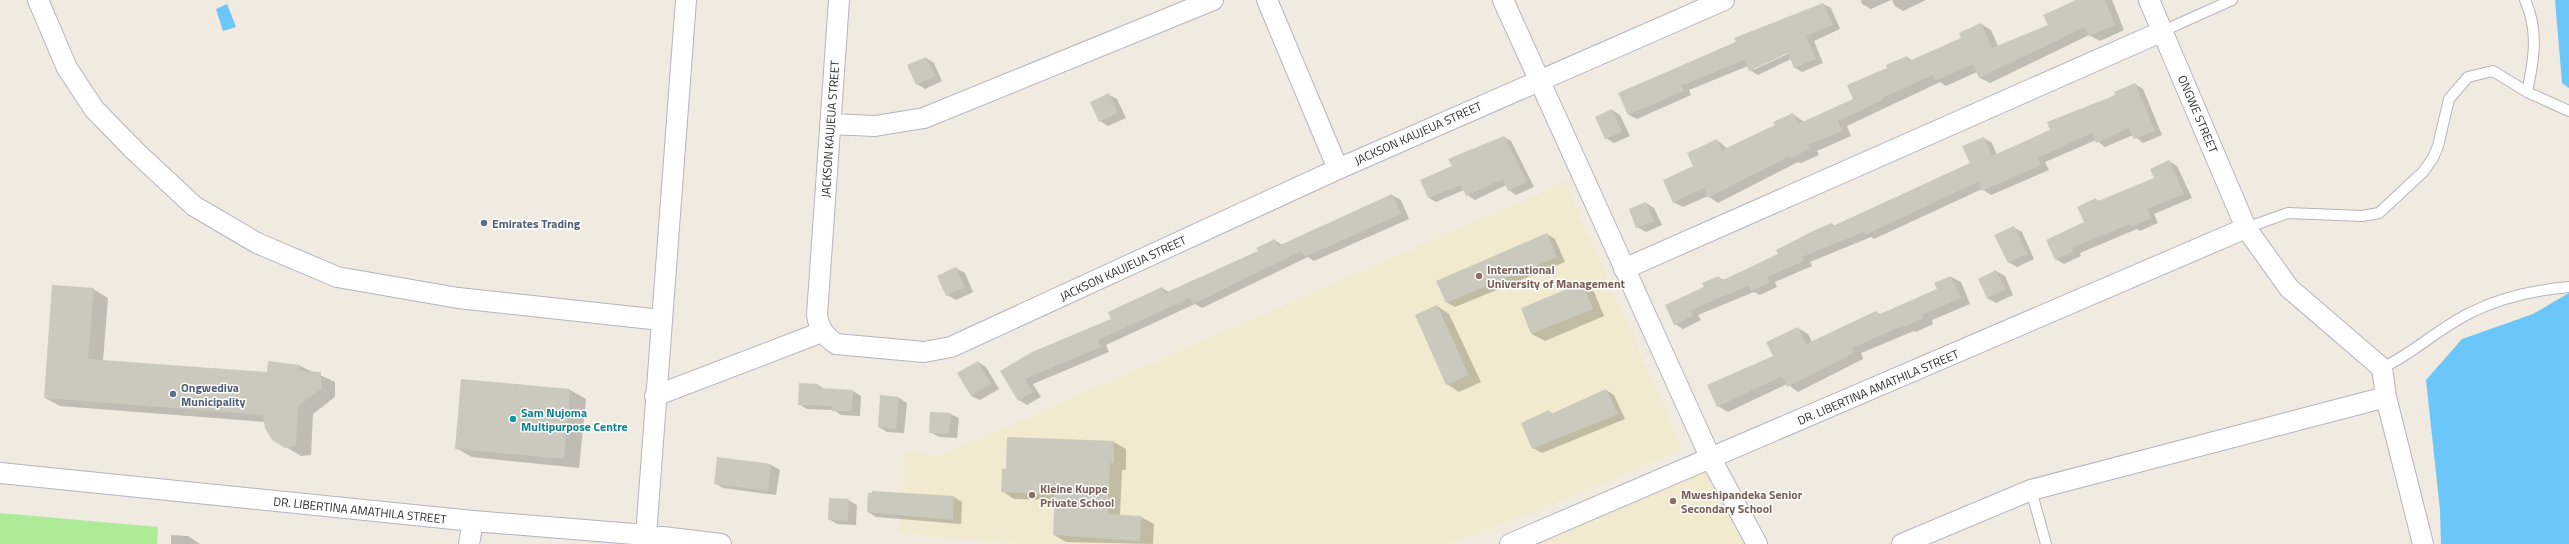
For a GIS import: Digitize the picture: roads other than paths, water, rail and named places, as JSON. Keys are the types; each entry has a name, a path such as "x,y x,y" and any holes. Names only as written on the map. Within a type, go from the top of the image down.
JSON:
{"street":[{"path":"38,0 67,68 94,108 135,150 194,206 256,243 337,277 458,298 661,320"},
{"path":"646,535 655,396 686,0"},
{"name":"JACKSON KAUJEUA STREET","path":"840,0 816,315 822,332 836,344 849,347 924,352 951,347 1338,169 1538,80 1724,0"},
{"path":"830,124 875,126 924,118 1213,0"},
{"path":"1268,0 1338,169"},
{"path":"1503,0 1711,459 1756,544"},
{"name":"ONGWE STREET","path":"2149,0 2246,228 2289,288 2382,368"},
{"path":"1624,269 2162,31"},
{"name":"DR. LIBERTINA AMATHILA STREET","path":"1510,544 2246,228"},
{"path":"655,396 822,332"},
{"path":"2382,368 2386,397 2423,544"},
{"path":"1902,544 2031,490 2386,397"},
{"name":"DR. LIBERTINA AMATHILA STREET","path":"0,474 473,521 646,535 720,544"},
{"path":"469,544 473,521"}],"lane":[{"path":"2162,31 2232,0"},
{"path":"2525,0 2534,24 2535,40 2527,92"},
{"path":"2246,228 2288,213 2362,216 2379,213 2418,177 2433,158 2438,146 2449,99 2468,77 2493,71 2527,92 2569,111"},
{"path":"2382,368 2405,357 2472,311 2534,290 2569,287"},
{"path":"2031,490 2046,544"}],"water":[{"path":"2555,0 2569,0 2569,88 2562,83"},
{"path":"227,4 236,27 223,31 216,9"},
{"path":"2569,293 2569,544 2441,544 2440,510 2426,380 2462,339 2533,314"}],"place":[{"name":"Emirates Trading","path":"484,223"},
{"name":"International University of Management","path":"1479,276"},
{"name":"Ongwediva Municipality","path":"173,394"},
{"name":"Sam Nujoma Multipurpose Centre","path":"513,419"},
{"name":"Kleine Kuppe Private School","path":"1032,495"},
{"name":"Mweshipandeka Senior Secondary School","path":"1673,501"}]}
